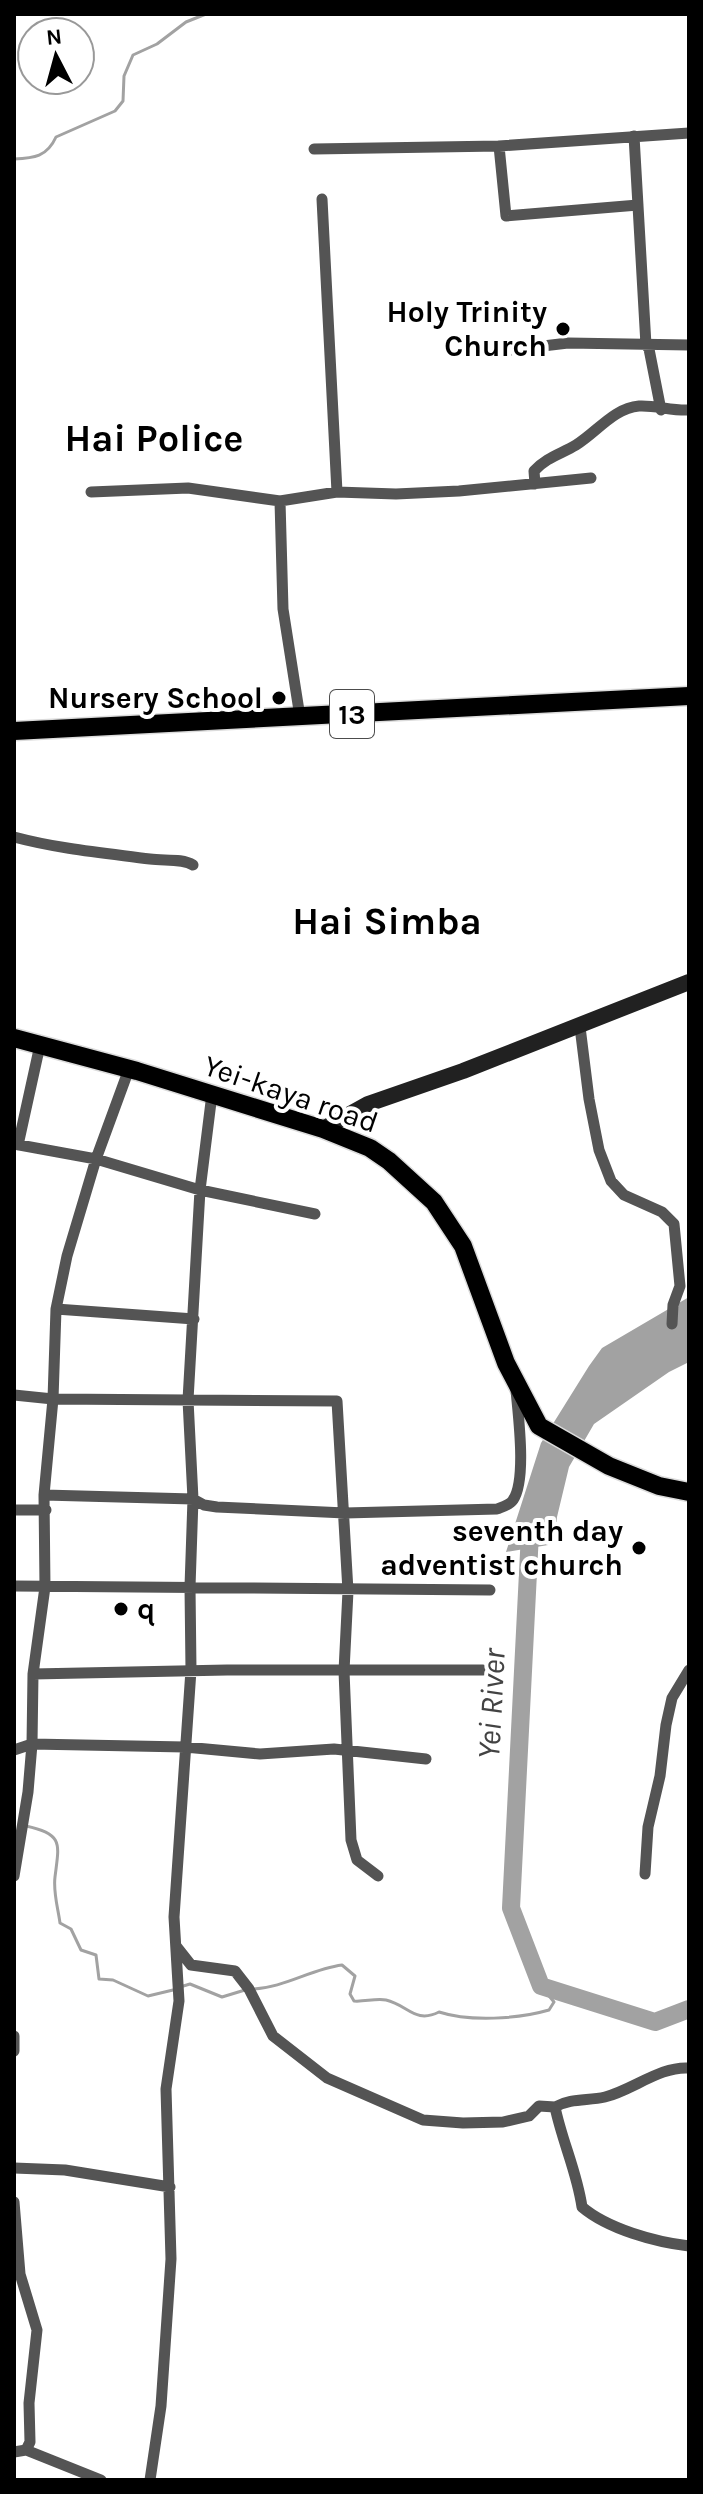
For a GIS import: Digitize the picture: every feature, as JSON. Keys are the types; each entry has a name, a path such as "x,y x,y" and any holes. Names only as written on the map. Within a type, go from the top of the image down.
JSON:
{"main road":[{"name":"13","path":"14,731 689,696"},
{"name":"Yei-kaya road","path":"14,1038 212,1094 323,1129 370,1148 434,1202 463,1246 516,1385 539,1426 595,1459 659,1486 689,1492"}],"street":[{"path":"314,149 499,146 689,133"},
{"path":"634,136 646,345 661,410"},
{"path":"499,146 506,216 638,205"},
{"path":"322,199 337,492"},
{"path":"494,352 568,343 689,345"},
{"path":"535,484 534,471 543,461 574,446 626,409 643,406 661,410 689,410"},
{"path":"91,492 188,488 280,501 337,492 459,491 591,478"},
{"path":"280,501 283,609 300,717"},
{"path":"14,837 48,846 190,862 193,865"},
{"path":"323,1129 368,1104 580,1027 689,982"},
{"path":"580,1027 596,1137 611,1181 624,1195 662,1212 674,1224 680,1286 673,1305 672,1324"},
{"path":"40,1045 16,1144 96,1159 200,1190 315,1214"},
{"path":"14,1876 32,1744 33,1674 45,1587 44,1495 53,1399 56,1309 67,1256 96,1159 129,1069"},
{"path":"150,2480 161,2406 169,2288 170,2187 166,2089 179,1995 174,1917 191,1670 193,1499 188,1400 200,1190 212,1094"},
{"path":"56,1309 194,1319"},
{"path":"44,1495 193,1499 217,1507 345,1513 497,1509 513,1501 517,1490 521,1454 516,1385"},
{"path":"14,1395 53,1399 337,1401 348,1591 344,1671 353,1852 357,1860 378,1876"},
{"path":"14,1510 46,1510"},
{"path":"14,1586 490,1590"},
{"path":"33,1674 191,1670 483,1670"},
{"path":"645,1874 648,1827 660,1776 666,1725 672,1698 689,1670"},
{"path":"14,1750 32,1744 185,1747 260,1754 346,1750 426,1759"},
{"path":"176,1946 191,1965 235,1971 249,1989 273,2036 327,2078 423,2120 503,2122 529,2116 539,2106 555,2107 566,2101 605,2097 658,2075 689,2068"},
{"path":"14,2036 14,2051"},
{"path":"555,2107 579,2185 582,2207 593,2217 659,2242 689,2246"},
{"path":"14,2162 14,2170 65,2170 170,2187"},
{"path":"14,2202 20,2274 37,2330 29,2403 30,2442 20,2451 101,2480"}],"shaded area":[{"path":"689,1297 689,1362 669,1372 594,1424 569,1467 554,1544 506,1552 541,1443 589,1366 602,1348"}],"waterway":[{"path":"14,159 39,155 48,149 56,137 115,111 123,101 124,76 133,55 157,44 186,22 206,14"},
{"name":"Yei River","path":"534,1527 530,1533 511,1908 541,1986 655,2022 689,2009"},
{"path":"26,1826 47,1833 56,1842 55,1888 60,1923 71,1929 81,1950 96,1955 99,1979 113,1980 148,1996 173,1990"},
{"path":"252,1989 342,1965 355,1976 350,1994 354,2001 386,2000 424,2016 439,2012 494,2018 549,2010 554,2002 541,1986"},
{"path":"180,1987 190,1984 222,1997 245,1990"}],"place":[{"name":"Holy Trinity Church","path":"563,329"},
{"name":"Nursery School","path":"279,698"},
{"name":"seventh day adventist church","path":"639,1548"},
{"name":"q","path":"121,1609"}],"district":[{"name":"Hai Police","path":"154,438"},
{"name":"Hai Simba","path":"387,921"}]}
